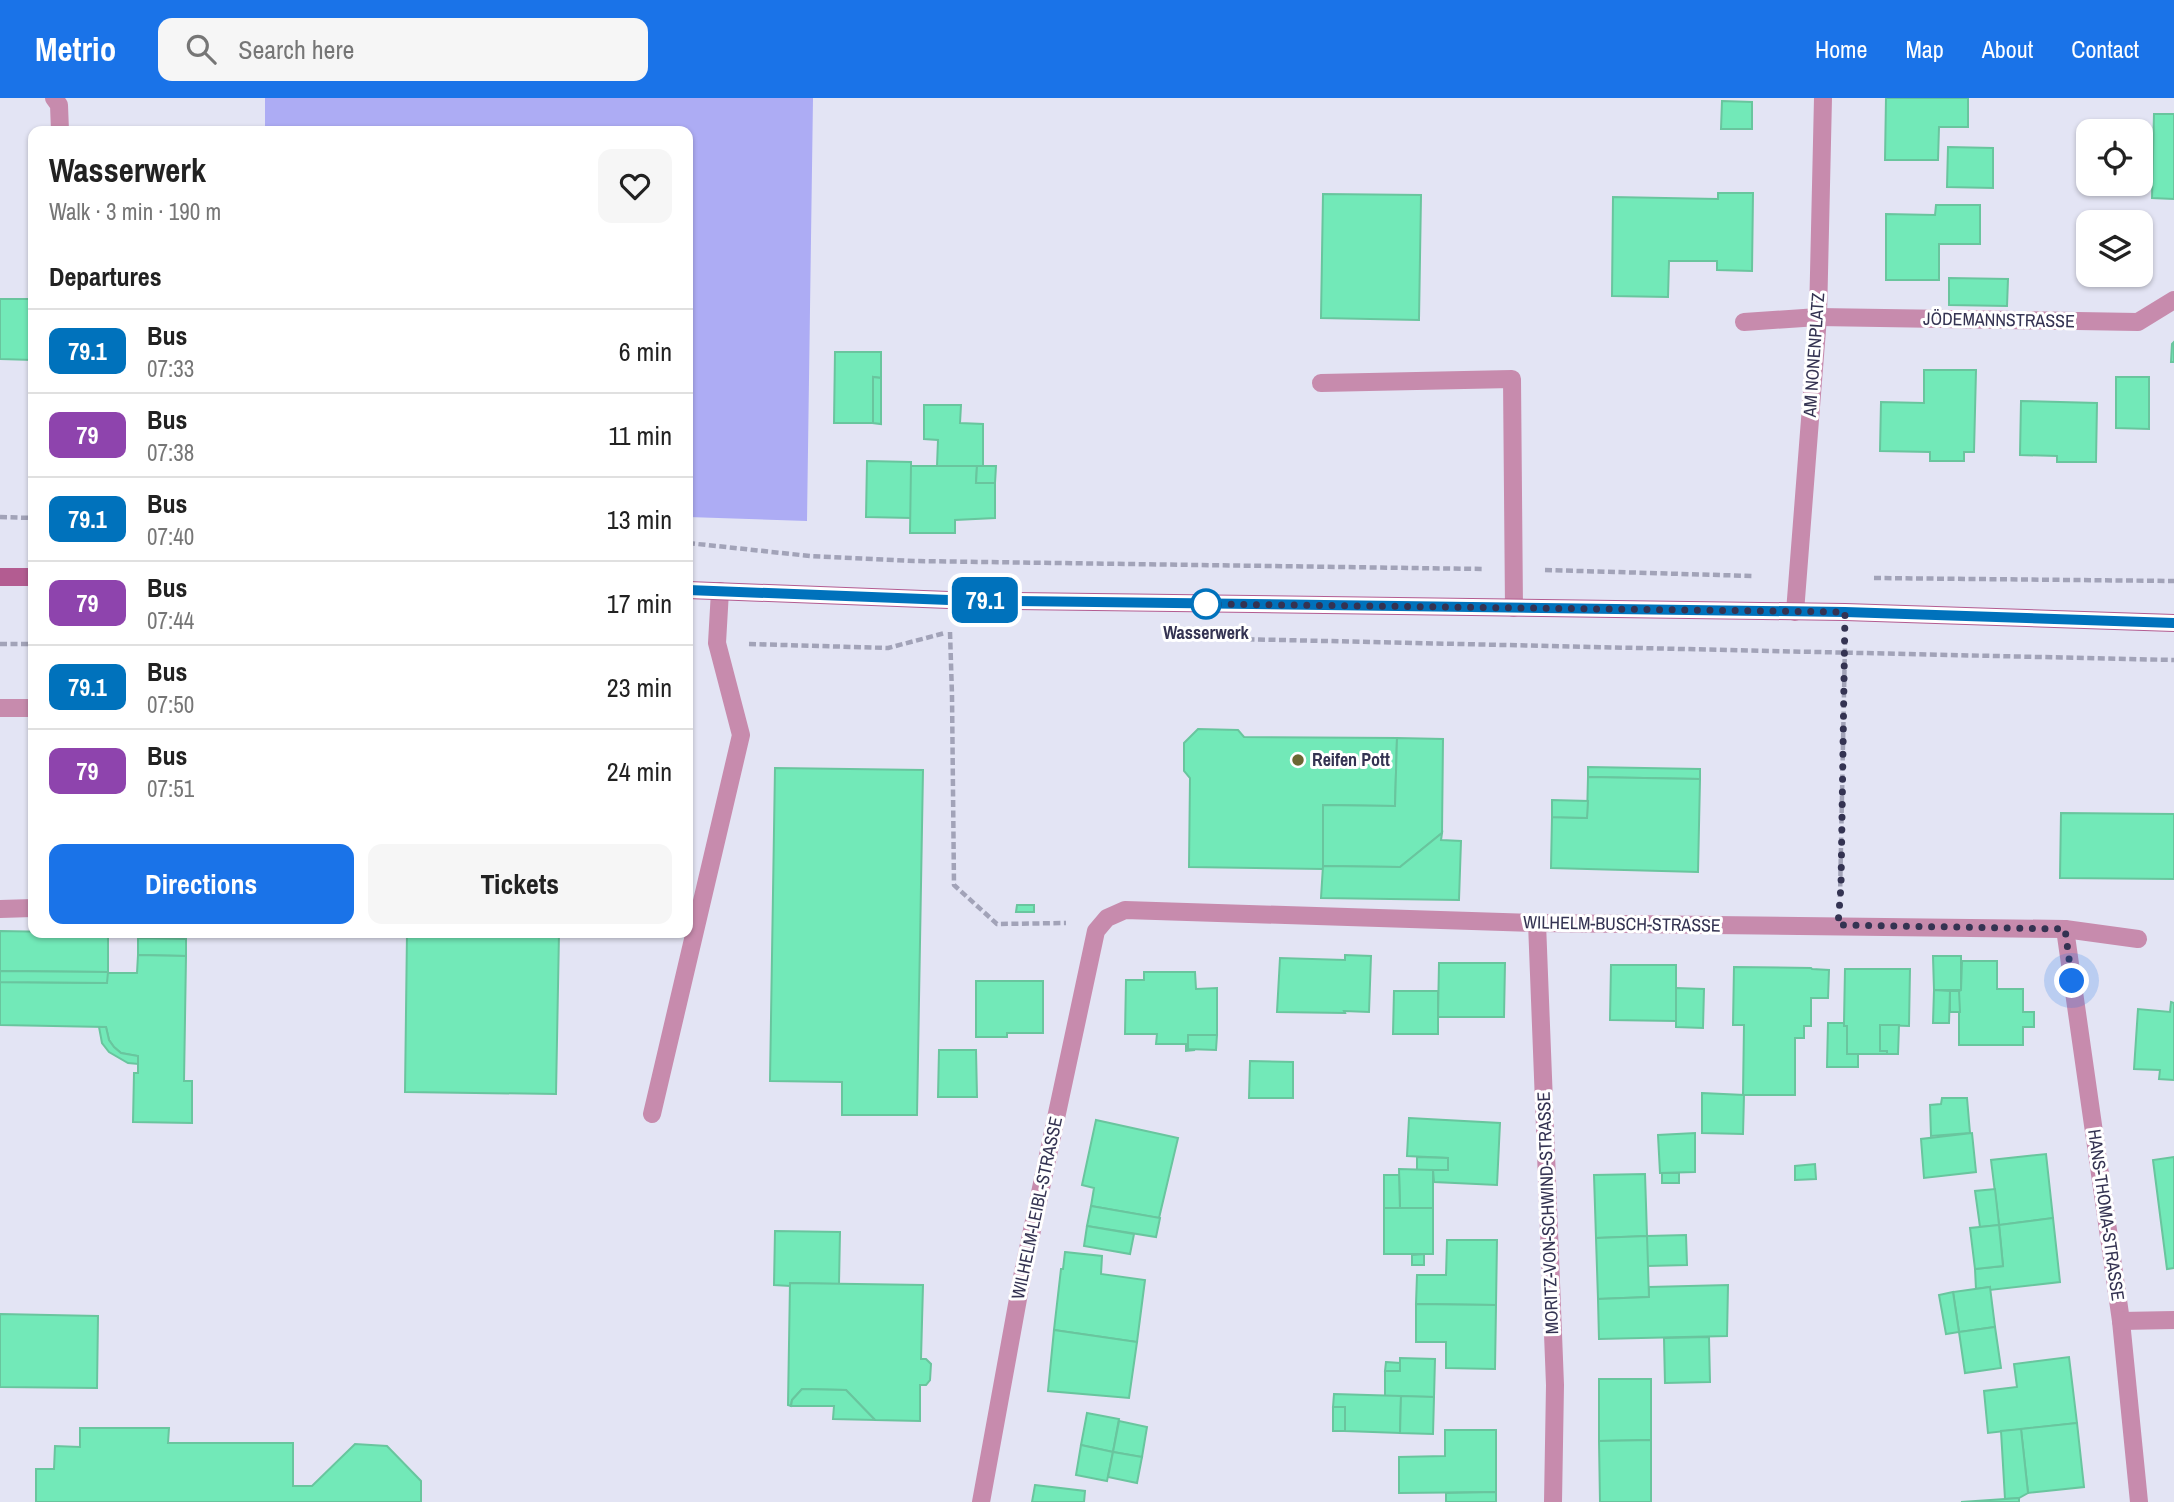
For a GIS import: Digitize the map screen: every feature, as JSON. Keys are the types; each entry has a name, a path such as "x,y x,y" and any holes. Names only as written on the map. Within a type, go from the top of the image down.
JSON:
{"main road":[{"path":"0,577 28,577"},
{"path":"693,590 949,600 1845,612 2174,623"}],"street":[{"path":"54,98 59,105 60,126"},
{"name":"AM NONENPLATZ","path":"1795,612 1818,317 1823,98"},
{"name":"JÖDEMANNSTRASSE","path":"1744,321 1818,317 2138,322 2174,300"},
{"path":"1321,383 1512,379 1514,608"},
{"path":"652,1114 741,735 718,643 720,591"},
{"path":"0,708 28,708"},
{"path":"0,909 28,908"},
{"name":"WILHELM-BUSCH-STRASSE","path":"1102,925 1125,909 1537,923 2065,929 2138,939"},
{"name":"MORITZ-VON-SCHWIND-STRASSE","path":"1537,923 1555,1385 1553,1502"},
{"name":"WILHELM-LEIBL-STRASSE","path":"981,1502 1022,1277 1102,925"},
{"name":"HANS-THOMA-STRASSE","path":"2065,929 2121,1321 2139,1502"},
{"path":"2121,1321 2174,1320"}],"path":[{"path":"0,517 28,518"},
{"path":"693,544 810,556 914,561 1685,573"},
{"path":"1875,578 2174,581"},
{"path":"1838,925 1841,886 1845,612"},
{"path":"718,643 887,648 950,632 964,632"},
{"path":"950,632 954,885 998,924 1073,922 1102,925"},
{"path":"1229,639 2174,660"},
{"path":"0,644 28,644"}],"shaded area":[{"path":"265,98 813,98 807,521 693,517 693,126 265,126"}],"building":[{"path":"1886,98 1968,98 1968,127 1939,127 1938,160 1885,160"},
{"path":"1722,101 1752,102 1752,129 1721,129"},
{"path":"2154,114 2174,114 2174,199 2152,198"},
{"path":"1948,147 1993,148 1993,188 1947,187"},
{"path":"1718,193 1753,193 1752,271 1717,270 1717,261 1669,261 1668,297 1612,296 1613,197 1718,199"},
{"path":"1323,194 1421,195 1419,320 1321,318"},
{"path":"1936,205 1980,205 1980,244 1939,244 1939,280 1886,280 1886,214 1935,215"},
{"path":"1949,278 2008,279 2007,306 1949,305"},
{"path":"0,299 28,299 28,360 0,359"},
{"path":"2174,342 2174,362 2171,362 2172,344"},
{"path":"835,352 881,352 881,378 873,377 873,423 834,423"},
{"path":"1924,370 1976,370 1974,452 1964,452 1964,461 1930,461 1930,452 1880,451 1881,402 1924,403"},
{"path":"873,377 881,378 881,424 873,423"},
{"path":"2116,377 2149,377 2149,429 2116,428"},
{"path":"2021,401 2097,403 2096,462 2057,462 2057,456 2020,455"},
{"path":"924,405 961,405 960,423 983,424 983,466 937,466 938,440 924,439"},
{"path":"867,461 911,462 911,518 866,517"},
{"path":"911,466 977,466 976,483 995,483 995,518 955,520 955,533 910,533"},
{"path":"977,466 996,466 995,483 976,483"},
{"path":"1198,729 1238,730 1244,737 1397,738 1395,806 1323,805 1323,869 1189,867 1190,778 1184,771 1184,743"},
{"path":"1397,738 1443,739 1442,833 1400,867 1323,866 1323,805 1395,806"},
{"path":"1588,767 1700,769 1700,779 1588,777"},
{"path":"775,768 923,770 917,1115 842,1115 842,1082 770,1081"},
{"path":"1588,777 1700,779 1698,872 1551,868 1552,817 1587,818"},
{"path":"1552,800 1588,801 1587,818 1552,817"},
{"path":"2061,813 2174,814 2174,879 2060,878"},
{"path":"1442,833 1441,840 1461,841 1459,900 1321,898 1323,866 1400,867"},
{"path":"1017,905 1034,905 1034,912 1016,912"},
{"path":"0,931 28,932 28,938 108,938 108,972 0,971"},
{"path":"138,938 186,939 186,956 138,955"},
{"path":"407,938 559,938 556,1094 405,1092"},
{"path":"138,955 186,956 184,1081 192,1081 192,1123 133,1122 134,1073 138,1073 138,1056 121,1053 114,1047 106,1027 0,1025 0,982 107,983 107,973 137,973"},
{"path":"1345,955 1371,956 1369,1012 1277,1012 1280,958 1345,960"},
{"path":"1933,956 1961,956 1961,990 1934,990"},
{"path":"1962,961 1997,961 1997,989 2023,989 2023,1012 2034,1012 2034,1027 2023,1027 2023,1045 1959,1045"},
{"path":"1439,963 1505,963 1504,1017 1438,1017"},
{"path":"1611,965 1676,965 1676,1021 1610,1020"},
{"path":"1734,967 1829,970 1828,998 1811,998 1811,1026 1804,1026 1804,1038 1795,1038 1795,1095 1743,1095 1744,1025 1733,1025"},
{"path":"1845,969 1910,969 1909,1026 1880,1025 1880,1051 1887,1051 1887,1054 1847,1054 1847,1026 1844,1026"},
{"path":"0,971 108,972 107,983 0,982"},
{"path":"1144,972 1195,972 1196,989 1217,988 1217,1035 1188,1035 1188,1049 1195,1050 1186,1051 1186,1044 1156,1044 1157,1034 1125,1034 1126,980 1144,980"},
{"path":"976,981 1043,981 1043,1033 1007,1033 1007,1037 976,1037"},
{"path":"1676,988 1704,989 1703,1028 1676,1027"},
{"path":"1934,990 1950,991 1949,1023 1933,1023"},
{"path":"1394,991 1438,991 1438,1034 1393,1034"},
{"path":"1950,991 1959,991 1960,1012 1950,1012"},
{"path":"2171,1002 2174,1003 2174,1080 2159,1079 2160,1070 2134,1069 2138,1009 2170,1012"},
{"path":"1828,1023 1844,1023 1844,1026 1847,1026 1847,1054 1858,1054 1858,1067 1827,1067"},
{"path":"1880,1025 1899,1025 1898,1054 1880,1051"},
{"path":"99,1027 106,1027 109,1040 121,1053 138,1056 138,1064 128,1063 109,1052 102,1043"},
{"path":"1188,1035 1217,1035 1216,1050 1188,1049"},
{"path":"939,1050 976,1050 977,1097 938,1097"},
{"path":"1250,1061 1293,1062 1293,1098 1249,1098"},
{"path":"1702,1093 1744,1095 1743,1134 1702,1133"},
{"path":"1942,1098 1967,1098 1970,1133 1931,1136 1930,1105 1941,1104"},
{"path":"1409,1118 1500,1123 1497,1185 1434,1182 1433,1170 1448,1170 1448,1158 1407,1156"},
{"path":"1096,1120 1178,1138 1159,1218 1091,1206 1094,1188 1082,1185"},
{"path":"1695,1133 1695,1172 1660,1173 1658,1135"},
{"path":"1972,1133 1976,1172 1924,1178 1921,1139"},
{"path":"2046,1154 2053,1218 1999,1225 1991,1160"},
{"path":"1417,1157 1448,1158 1448,1170 1417,1170"},
{"path":"2174,1157 2174,1268 2167,1269 2153,1160"},
{"path":"1815,1164 1816,1179 1795,1180 1795,1166"},
{"path":"1399,1169 1433,1170 1433,1208 1400,1208"},
{"path":"1662,1173 1679,1173 1679,1183 1662,1183"},
{"path":"1645,1174 1647,1236 1596,1238 1594,1175"},
{"path":"1384,1175 1399,1175 1400,1208 1384,1208"},
{"path":"1995,1189 1999,1225 1980,1227 1975,1191"},
{"path":"1091,1206 1160,1218 1156,1237 1087,1226"},
{"path":"1384,1208 1433,1208 1433,1254 1384,1254"},
{"path":"2053,1218 2060,1282 1990,1290 1990,1287 1976,1289 1975,1269 2003,1266 1999,1225"},
{"path":"1999,1225 2003,1266 1975,1269 1970,1228"},
{"path":"1087,1226 1134,1234 1130,1254 1084,1246"},
{"path":"775,1231 840,1232 839,1284 774,1285"},
{"path":"1686,1235 1687,1265 1647,1266 1647,1236"},
{"path":"1647,1236 1649,1297 1598,1299 1596,1238"},
{"path":"1447,1240 1497,1240 1496,1305 1416,1304 1417,1275 1446,1275"},
{"path":"1065,1252 1102,1256 1101,1274 1145,1280 1137,1342 1054,1330"},
{"path":"1424,1254 1424,1265 1412,1265 1412,1255"},
{"path":"790,1283 923,1285 921,1359 926,1359 931,1364 930,1380 926,1385 920,1385 920,1421 875,1420 846,1390 802,1389 792,1400 791,1406 788,1405"},
{"path":"1728,1285 1727,1336 1599,1339 1598,1299 1649,1297 1649,1287"},
{"path":"1990,1287 1995,1327 1959,1332 1953,1292"},
{"path":"1953,1292 1959,1332 1946,1334 1939,1295"},
{"path":"1416,1304 1496,1305 1495,1369 1446,1368 1446,1342 1416,1342"},
{"path":"0,1314 98,1316 97,1388 0,1387"},
{"path":"1995,1327 2001,1368 1965,1373 1959,1332"},
{"path":"1054,1330 1137,1342 1129,1398 1048,1391"},
{"path":"1709,1337 1710,1382 1665,1383 1664,1338"},
{"path":"2069,1357 2077,1423 1988,1433 1984,1391 2017,1387 2014,1364"},
{"path":"1400,1358 1435,1359 1434,1397 1385,1396 1385,1371 1400,1371"},
{"path":"1386,1362 1400,1363 1400,1371 1385,1371"},
{"path":"1599,1379 1651,1379 1651,1440 1599,1441"},
{"path":"802,1389 846,1390 875,1420 833,1419 834,1406 791,1406 792,1400"},
{"path":"1334,1394 1401,1396 1400,1433 1345,1431 1345,1407 1333,1407"},
{"path":"1401,1396 1434,1397 1433,1434 1400,1433"},
{"path":"1333,1407 1345,1407 1345,1431 1333,1431"},
{"path":"1087,1413 1119,1419 1113,1452 1081,1445"},
{"path":"1119,1421 1147,1427 1142,1457 1113,1452"},
{"path":"2077,1423 2084,1487 2028,1493 2021,1429"},
{"path":"80,1428 169,1428 168,1443 293,1443 293,1486 312,1486 355,1444 387,1446 421,1481 421,1502 36,1502 36,1469 54,1469 55,1446 80,1447"},
{"path":"2021,1429 2028,1493 2019,1498 2005,1499 2001,1431"},
{"path":"1445,1430 1496,1430 1496,1492 1399,1493 1399,1457 1445,1456"},
{"path":"1651,1440 1651,1502 1600,1502 1599,1441"},
{"path":"1081,1445 1113,1452 1107,1481 1076,1475"},
{"path":"1113,1452 1142,1457 1137,1483 1108,1477"},
{"path":"1035,1485 1085,1491 1084,1502 1032,1502"},
{"path":"1496,1492 1496,1502 1446,1502 1446,1493"},
{"path":"2019,1498 2019,1502 1961,1502 2005,1499"}],"bus line":[{"name":"79.1","path":"693,590 949,600 1845,612 2174,623"}],"place":[{"name":"Wasserwerk","path":"1206,604"},
{"name":"Reifen Pott","path":"1298,760"}],"route":[{"path":"1206,604 1845,612 1841,886 1838,925 2065,929 2072,981"}]}
